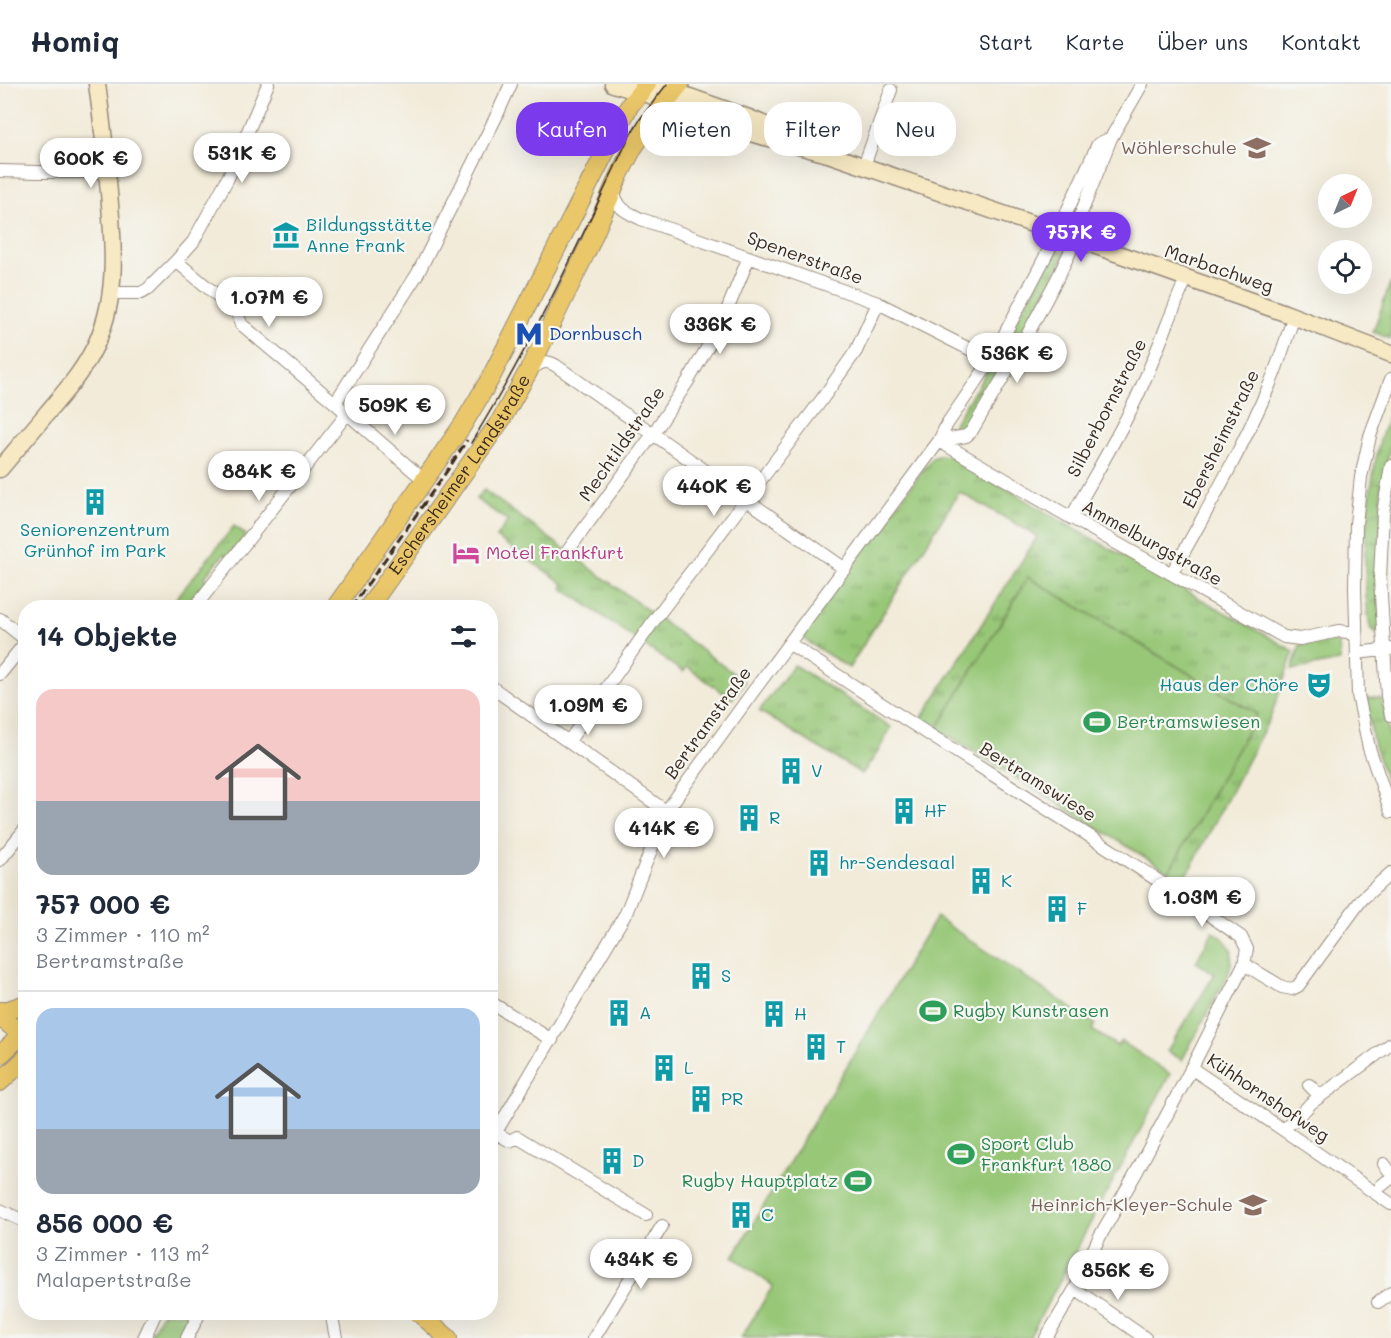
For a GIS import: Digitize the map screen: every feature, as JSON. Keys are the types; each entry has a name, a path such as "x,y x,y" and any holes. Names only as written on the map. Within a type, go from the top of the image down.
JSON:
{"main road":[{"path":"0,469 73,382 92,353 107,316 112,292 112,230 97,84"},
{"name":"Marbachweg","path":"613,84 673,92 691,112 743,131 864,166 1294,316 1391,354"},
{"name":"Eschersheimer Landstraße","path":"341,600 462,426 490,380 618,127 630,105 647,87"},
{"name":"Eschersheimer Landstraße","path":"377,600 498,424 529,370 638,139 673,92"},
{"path":"0,1011 18,1007"},
{"path":"0,1017 14,1040"},
{"path":"0,1082 18,1065"},
{"path":"427,1320 448,1338"},
{"path":"442,1320 462,1338"}],"street":[{"path":"112,292 141,293 148,289 193,242 228,178 268,84"},
{"path":"335,403 418,273 511,84"},
{"path":"939,441 966,436 971,432 1017,354 1070,252 1066,236 1098,144 1111,138 1142,84"},
{"path":"864,166 891,90"},
{"path":"0,171 107,172"},
{"name":"Spenerstraße","path":"613,190 617,204 627,212 657,225 878,303 991,360"},
{"name":"Bertramstraße","path":"498,1129 626,913 667,812 752,693 939,441 947,424 991,360 1066,236"},
{"name":"Mechtildstraße","path":"567,552 653,434 688,381 723,320 749,257"},
{"path":"176,261 237,312 241,324 424,480"},
{"name":"Silberbornstraße","path":"1071,518 1136,400 1186,279"},
{"path":"569,741 656,619 856,351 878,303"},
{"name":"Ebersheimstraße","path":"1172,573 1251,426 1270,383 1294,316"},
{"path":"529,370 540,363 548,362 555,365 845,569"},
{"path":"1391,379 1370,436 1360,477 1356,524 1358,695 1369,748 1391,812"},
{"path":"200,600 347,414"},
{"name":"Ammelburgstraße","path":"939,441 1284,637 1300,639 1339,632 1348,632 1356,637"},
{"path":"1391,466 1380,578 1387,649 1387,696 1391,715"},
{"path":"0,619 18,634"},
{"name":"Bertramswiese","path":"789,644 1171,888 1241,937 1247,949 1244,964"},
{"path":"1357,653 1387,649"},
{"path":"0,674 18,651"},
{"path":"498,692 667,812"},
{"path":"0,860 18,838"},
{"path":"1244,964 1282,987 1292,989 1298,986 1362,900 1391,873"},
{"name":"Kühhornshofweg","path":"1244,964 1191,1068 1391,1204"},
{"path":"498,1007 552,1040"},
{"path":"1284,1130 1315,1100 1391,1044"},
{"path":"1046,1338 1191,1068"},
{"path":"1309,1085 1315,1100"},
{"path":"498,1138 510,1141 517,1137 646,1215"},
{"path":"0,1210 18,1218"},
{"path":"594,1338 662,1226"},
{"path":"1074,1289 1145,1338"},
{"path":"1378,1302 1391,1293"},
{"path":"144,1338 152,1320"},
{"path":"187,1338 196,1320"},
{"path":"333,1320 336,1338"}],"green space":[{"path":"1055,251 1065,253 1014,354 967,432 954,435 949,431 994,361"},
{"path":"1391,281 1391,339 1373,332"},
{"path":"1391,409 1391,444 1381,489 1380,635 1370,628 1365,583 1366,538 1370,493 1378,448"},
{"name":"Bertramswiesen","path":"941,455 950,456 1068,525 1294,651 1271,716 1179,890 1169,872 1257,714 1028,577 937,729 921,719 1038,536 959,492 849,668 805,640 804,635 847,573 932,458"},
{"path":"484,490 745,682 732,699 687,667 683,672 562,588 564,584 496,537 508,521 476,499"},
{"path":"234,526 246,535 229,557 224,554 204,578 209,582 194,600 175,600"},
{"name":"Bertramswiesen","path":"1028,577 1257,714 1169,872 937,729"},
{"path":"1339,641 1340,661 1292,670 1300,645"},
{"path":"794,665 891,727 862,774 759,711"},
{"path":"1365,698 1381,698 1391,741 1391,796 1374,746"},
{"name":"Sport Club Frankfurt 1880","path":"936,917 1095,1024 1092,1030 1117,1046 1121,1041 1170,1074 1029,1338 741,1338 773,1286 733,1257"},
{"path":"1213,931 1229,945 1232,955 1230,967 1228,975 1182,1060 1167,1051 1215,974 1196,962"},
{"path":"158,1320 195,1320 186,1338 149,1338"}],"tram line":[{"path":"471,443 515,368 630,135 667,84"}],"railway":[{"path":"357,600 467,440"}],"place":[{"name":"Wöhlerschule","path":"1257,148"},
{"name":"Bildungsstätte Anne Frank","path":"286,235"},
{"name":"Dornbusch","path":"529,334"},
{"name":"Seniorenzentrum Grünhof im Park","path":"95,502"},
{"name":"Motel Frankfurt","path":"466,553"},
{"name":"Haus der Chöre","path":"1319,685"},
{"name":"Bertramswiesen","path":"1097,722"},
{"name":"V","path":"791,771"},
{"name":"HF","path":"904,811"},
{"name":"R","path":"749,818"},
{"name":"hr-Sendesaal","path":"819,863"},
{"name":"K","path":"981,881"},
{"name":"F","path":"1057,909"},
{"name":"S","path":"701,976"},
{"name":"Rugby Kunstrasen","path":"933,1011"},
{"name":"A","path":"619,1013"},
{"name":"H","path":"774,1014"},
{"name":"T","path":"816,1047"},
{"name":"L","path":"664,1068"},
{"name":"PR","path":"701,1099"},
{"name":"Sport Club Frankfurt 1880","path":"961,1154"},
{"name":"D","path":"612,1161"},
{"name":"Rugby Hauptplatz","path":"858,1181"},
{"name":"Heinrich-Kleyer-Schule","path":"1253,1205"},
{"name":"C","path":"741,1215"}]}
